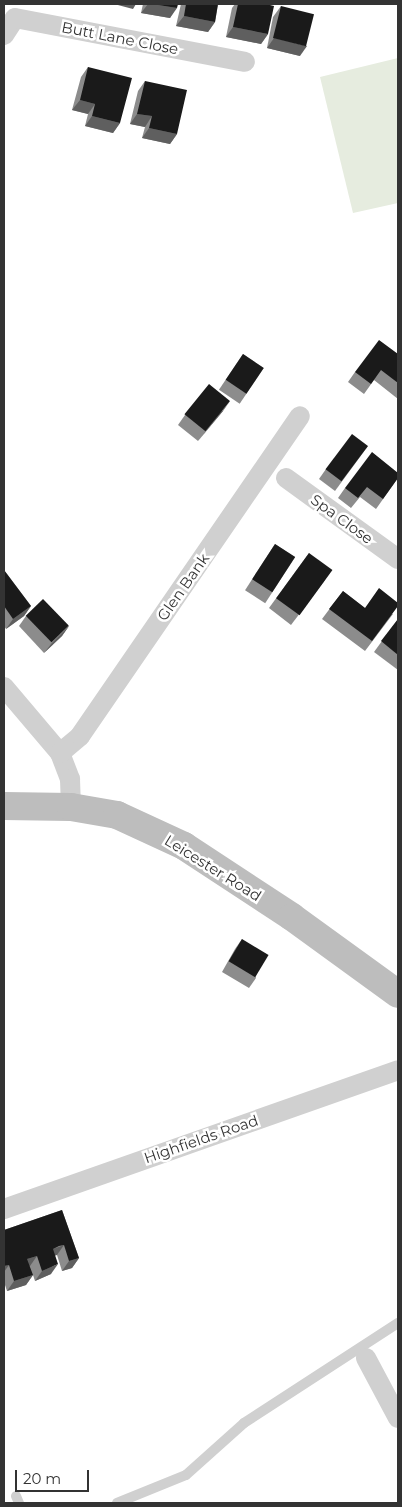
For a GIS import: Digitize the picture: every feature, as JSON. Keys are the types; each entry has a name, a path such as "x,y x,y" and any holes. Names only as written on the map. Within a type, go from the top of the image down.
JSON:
{"main road":[{"name":"Leicester Road","path":"4,806 71,807 117,815 184,846 292,917 398,994"}],"street":[{"name":"Butt Lane Close","path":"4,35 15,18 245,62"},
{"name":"Glen Bank","path":"60,753 80,736 300,416"},
{"name":"Spa Close","path":"286,478 398,560"},
{"path":"4,687 60,753 70,780 71,807"},
{"name":"Highfields Road","path":"4,1209 398,1070"},
{"path":"366,1358 398,1418"}],"lane":[{"path":"117,1503 186,1475 244,1423 398,1323"}],"shaded area":[{"path":"398,58 398,203 353,213 320,77"}],"building":[{"path":"152,4 178,4 177,8"},
{"path":"186,4 218,4 215,22 184,16"},
{"path":"238,4 266,4 274,6 268,34 233,27"},
{"path":"281,6 314,14 306,46 273,38"},
{"path":"88,67 132,78 120,123 92,116 95,104 80,100"},
{"path":"145,81 187,90 177,134 149,128 152,116 137,114"},
{"path":"379,340 398,354 398,383 381,370 371,384 355,372"},
{"path":"243,354 264,368 246,394 226,380"},
{"path":"209,384 230,401 205,431 184,414"},
{"path":"352,434 368,446 341,481 326,469"},
{"path":"372,452 398,473 398,478 383,499 367,487 358,498 345,488"},
{"path":"275,544 295,557 272,592 252,579"},
{"path":"309,553 332,570 300,615 276,598"},
{"path":"4,570 31,606 13,619 4,606"},
{"path":"379,588 398,603 398,606 372,641 329,609 343,591 365,608"},
{"path":"43,599 69,626 51,642 26,616"},
{"path":"398,619 398,655 381,641"},
{"path":"242,939 269,955 255,977 229,961"},
{"path":"62,1210 79,1258 69,1261 64,1245 59,1246 53,1249 58,1264 42,1271 37,1256 27,1259 33,1275 14,1281 9,1265 4,1266 4,1230"}]}
